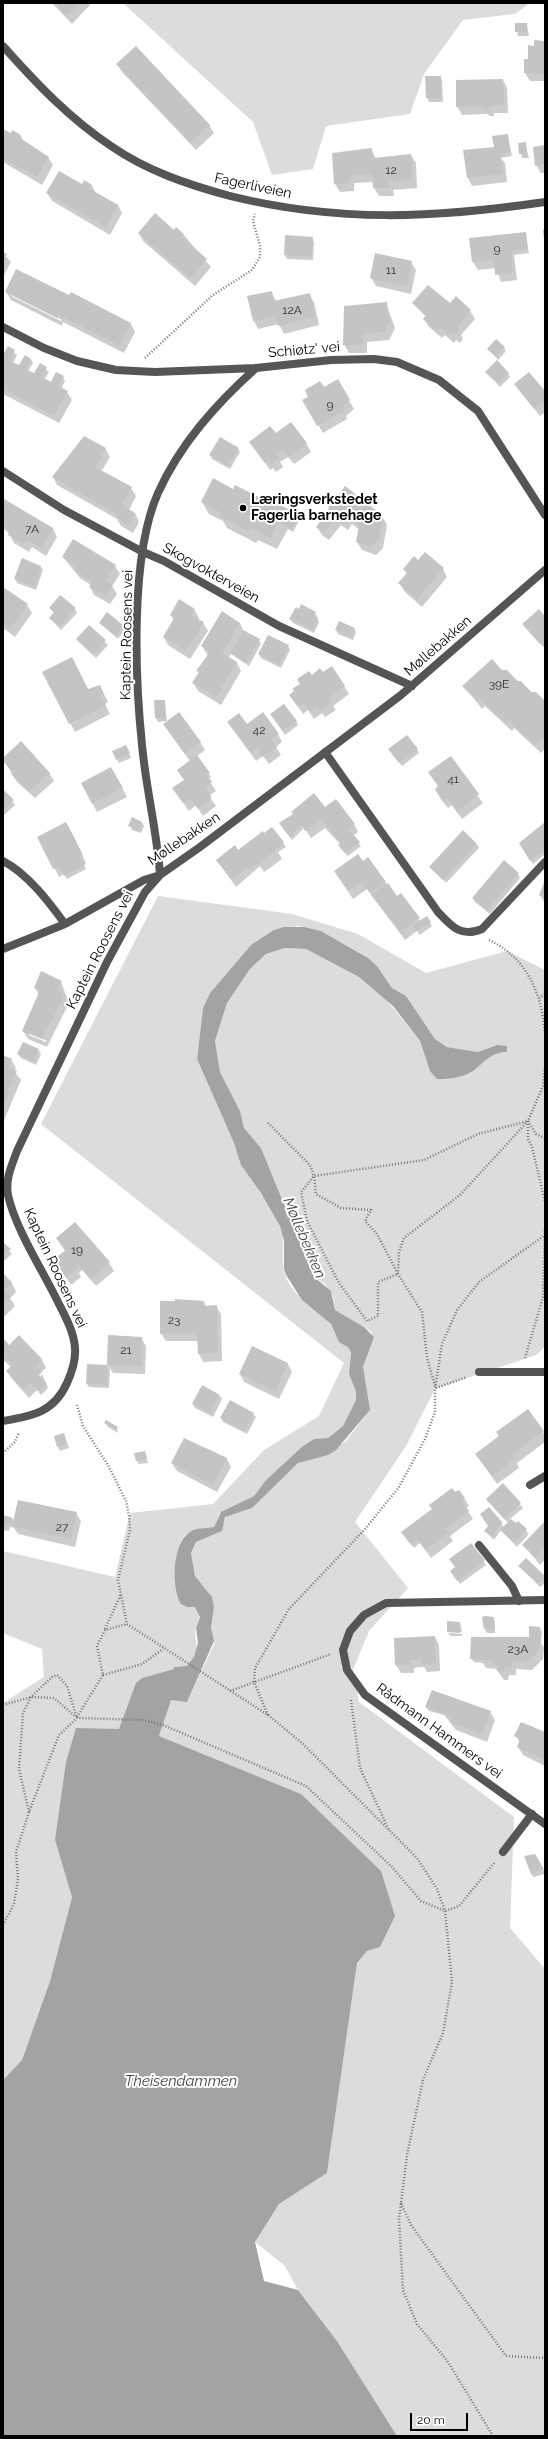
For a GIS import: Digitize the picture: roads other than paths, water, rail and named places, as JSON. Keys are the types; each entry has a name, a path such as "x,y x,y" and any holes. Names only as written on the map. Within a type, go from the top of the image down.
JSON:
{"street":[{"name":"Fagerliveien","path":"3,46 47,96 79,123 112,147 144,165 186,183 257,202 303,210 386,217 436,215 545,202"},
{"name":"Schiøtz' vei","path":"3,327 44,348 77,361 116,370 136,372 256,368 331,360 374,359 397,362 429,375 466,401 478,412 545,515"},
{"name":"Kaptein Roosens vei","path":"3,1421 34,1415 54,1403 61,1396 72,1372 75,1349 66,1317 15,1217 8,1194 8,1174 17,1151 107,962 145,892 160,874 142,746 138,697 137,638 143,552 146,534 158,494 177,456 201,423 256,368"},
{"name":"Skogvokterveien","path":"3,471 64,510 143,552 164,561 278,626 412,686"},
{"name":"Møllebakken","path":"3,948 65,924 144,880 160,874 200,847 412,686 545,570"},
{"path":"325,752 438,912 452,928 467,933 474,932 487,925 545,862"},
{"path":"3,861 18,871 45,899 65,924"},
{"path":"479,1372 545,1372"},
{"path":"530,1485 545,1476"},
{"path":"479,1545 512,1586 519,1601 545,1600"},
{"name":"Rådmann Hammers vei","path":"519,1601 386,1603 364,1615 350,1631 343,1650 347,1670 365,1694 545,1824"},
{"path":"503,1852 532,1814"}],"water":[{"name":"Theisendammen","path":"284,927 304,927 321,931 368,958 377,966 392,988 406,996 435,1039 447,1047 478,1052 497,1045 507,1046 507,1052 501,1052 492,1056 469,1073 455,1078 437,1079 430,1071 420,1041 393,1006 359,977 306,949 285,948 266,954 250,969 227,1003 215,1041 220,1072 240,1111 244,1128 261,1148 314,1277 331,1291 335,1310 364,1327 374,1337 363,1367 370,1410 336,1450 328,1455 298,1463 252,1508 225,1517 222,1531 196,1542 191,1553 195,1576 212,1597 214,1607 211,1628 214,1641 187,1702 171,1700 159,1736 301,1794 381,1871 395,1916 380,1947 367,1951 357,1963 327,2173 279,2204 255,2242 264,2281 298,2290 337,2341 397,2436 3,2436 3,2080 22,2060 50,1981 72,1897 55,1840 66,1762 76,1728 119,1729 136,1683 142,1678 174,1669 174,1667 187,1666 194,1657 198,1643 196,1628 200,1617 195,1607 187,1607 181,1604 176,1587 175,1566 177,1555 184,1538 192,1530 214,1527 221,1512 254,1496 266,1480 303,1446 314,1439 328,1438 343,1426 356,1400 356,1392 349,1374 351,1353 349,1348 339,1342 331,1324 302,1300 286,1275 284,1269 284,1241 280,1226 261,1193 241,1165 234,1143 197,1059 203,1008 210,993 251,945 274,930"}],"place":[{"name":"Læringsverkstedet Fagerlia barnehage","path":"243,508"}],"water label":[{"name":"Møllebekken","path":"304,1238"}]}
